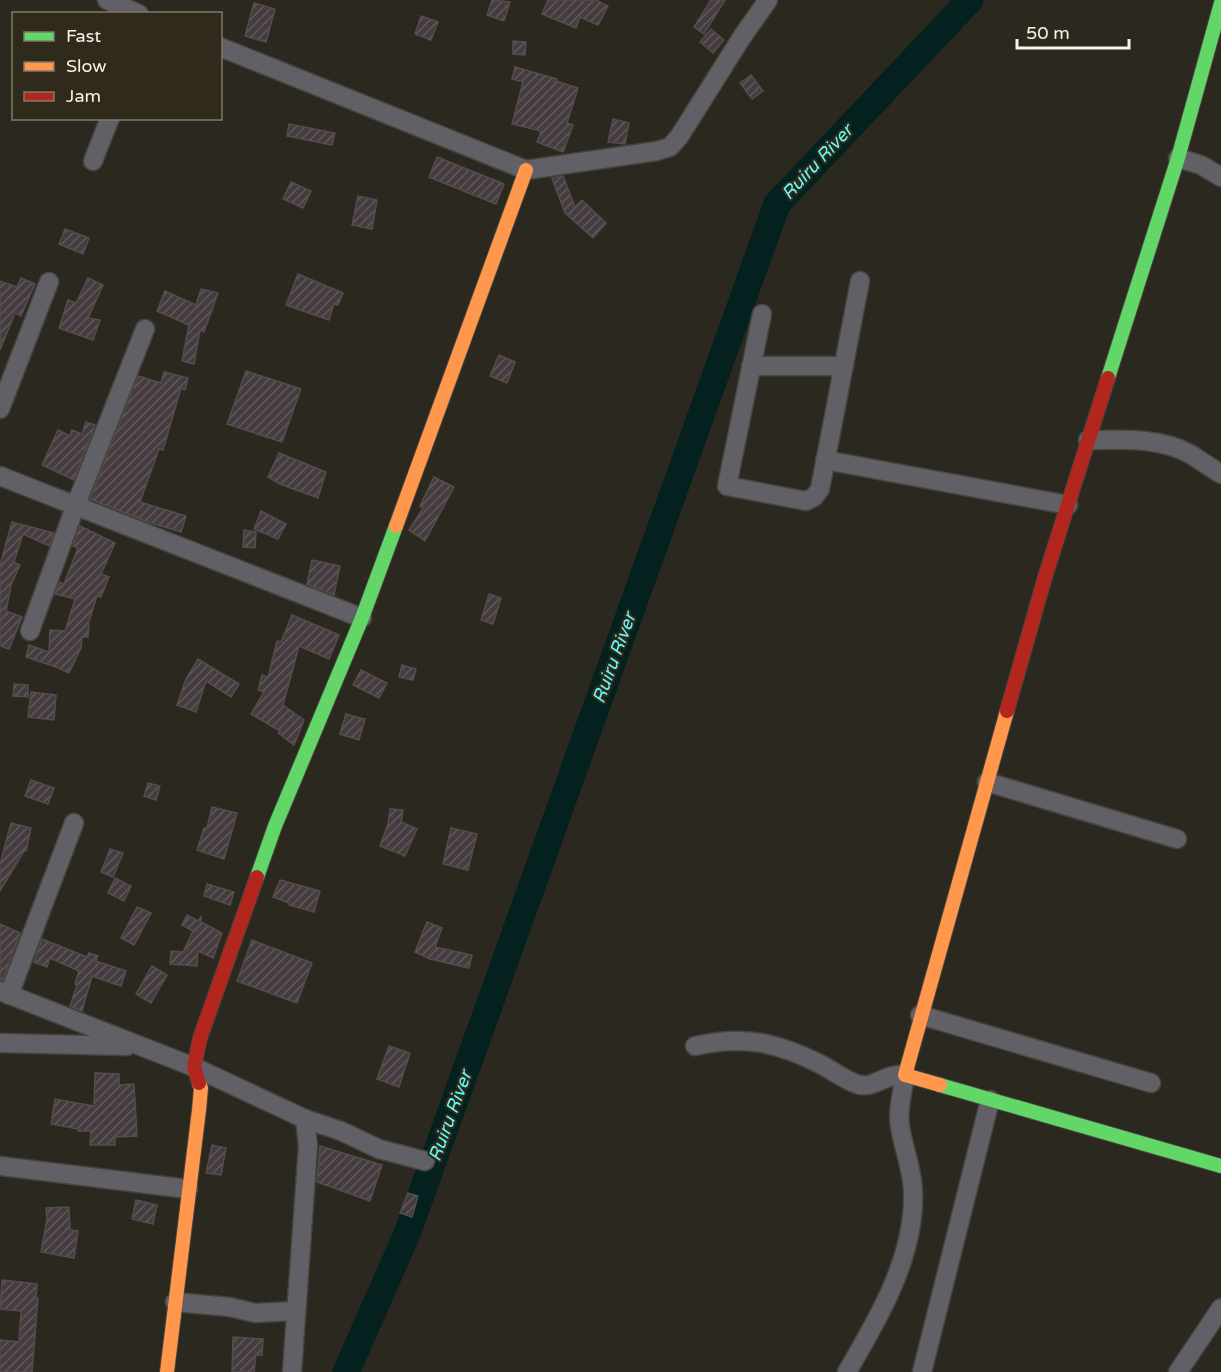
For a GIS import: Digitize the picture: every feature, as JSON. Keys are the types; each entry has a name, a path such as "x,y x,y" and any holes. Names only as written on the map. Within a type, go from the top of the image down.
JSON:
{"street":[{"path":"107,0 135,12"},
{"path":"222,48 526,170 657,151 670,147 679,137 768,0"},
{"path":"847,1372 869,1335 896,1275 912,1226 914,1192 900,1125 905,1075 1045,577 1178,158 1221,3"},
{"path":"93,160 109,120"},
{"path":"1178,158 1201,165 1221,177"},
{"path":"167,1372 201,1088 194,1067 200,1038 275,826 362,618 526,170"},
{"path":"762,314 727,486 806,501 814,497 820,489 860,281"},
{"path":"0,409 49,282"},
{"path":"30,631 75,507 145,329"},
{"path":"751,366 844,366"},
{"path":"1088,440 1126,440 1169,445 1189,453 1221,474"},
{"path":"825,460 1068,505"},
{"path":"0,476 362,618"},
{"path":"987,782 1177,840"},
{"path":"74,823 5,993 194,1067 305,1119 341,1131 379,1149 425,1161"},
{"path":"921,1015 1151,1083"},
{"path":"695,1046 720,1040 746,1040 778,1047 819,1064 857,1084 867,1086 894,1074 905,1075 1221,1166"},
{"path":"0,1043 141,1047"},
{"path":"922,1372 990,1100"},
{"path":"292,1372 308,1146 305,1119"},
{"path":"0,1166 188,1189"},
{"path":"175,1302 230,1307 255,1313 296,1311"},
{"path":"1179,1372 1221,1308"}],"building":[{"path":"492,0 510,2 504,21 487,15"},
{"path":"548,0 596,0 608,6 598,25 580,17 576,28 542,14"},
{"path":"711,0 725,0 704,34 694,27"},
{"path":"254,3 275,9 266,42 245,36"},
{"path":"421,16 438,22 431,40 415,34"},
{"path":"711,29 724,40 713,53 700,42"},
{"path":"513,41 526,42 525,55 513,54"},
{"path":"515,67 557,79 556,81 578,88 567,123 573,125 563,152 537,142 541,131 512,124 523,82 512,79"},
{"path":"751,75 763,91 752,99 740,83"},
{"path":"613,119 629,123 625,144 608,142"},
{"path":"289,124 335,133 332,145 287,136"},
{"path":"437,157 504,184 496,204 429,177"},
{"path":"563,176 575,207 582,200 606,223 593,238 565,213 552,178"},
{"path":"291,182 311,191 303,208 283,199"},
{"path":"358,196 377,200 372,229 352,225"},
{"path":"65,229 89,238 83,254 59,244"},
{"path":"298,274 343,293 338,305 334,304 329,320 286,305"},
{"path":"21,278 35,284 21,316 15,313 0,350 0,281 17,287"},
{"path":"88,278 103,285 88,318 100,320 93,340 59,328 68,300 76,303"},
{"path":"201,289 218,293 204,332 200,330 194,364 182,361 189,325 157,311 165,291 196,305"},
{"path":"499,355 515,362 507,383 490,376"},
{"path":"246,371 301,389 282,442 227,424"},
{"path":"164,372 188,378 185,390 181,388 163,450 159,449 140,502 186,516 181,532 148,522 90,499 138,376 161,383"},
{"path":"86,422 95,425 74,480 42,465 58,430 70,436 72,430 82,434"},
{"path":"279,453 326,472 318,498 280,484 268,477"},
{"path":"434,477 454,487 425,541 409,530 423,508 420,506"},
{"path":"261,511 286,524 278,539 254,529"},
{"path":"12,522 54,533 49,546 23,534 14,562 20,565 11,585 6,611 22,617 9,649 0,646 0,565"},
{"path":"80,526 115,543 101,574 109,577 101,597 97,596 89,621 88,637 82,637 81,648 69,673 26,657 29,645 49,652 50,630 65,631 75,599 55,594 60,582 64,584 78,548 73,546"},
{"path":"244,530 256,532 255,548 243,547"},
{"path":"312,560 340,566 334,595 307,584"},
{"path":"489,594 501,598 493,624 481,620"},
{"path":"292,615 339,635 329,659 299,646 283,705 304,720 294,745 278,733 280,731 251,714 264,692 258,690 262,675 268,677 277,641 281,642"},
{"path":"198,659 239,684 231,697 206,681 196,712 177,705 186,679"},
{"path":"402,665 416,669 413,680 399,677"},
{"path":"361,670 387,683 379,698 353,685"},
{"path":"14,684 28,685 28,697 13,696"},
{"path":"31,692 56,695 54,720 28,717"},
{"path":"346,714 365,719 359,740 340,734"},
{"path":"31,780 54,788 48,804 25,796"},
{"path":"148,783 160,786 156,800 144,796"},
{"path":"212,807 237,813 224,859 197,850 204,828 207,828"},
{"path":"390,809 403,810 401,822 417,829 405,856 380,846 388,824"},
{"path":"11,823 31,828 26,851 0,891 0,864"},
{"path":"451,828 477,834 468,870 443,864"},
{"path":"110,849 123,853 113,877 101,872"},
{"path":"115,878 131,886 124,901 108,893"},
{"path":"280,880 320,891 314,912 289,905 273,897"},
{"path":"207,884 234,892 230,905 204,896"},
{"path":"137,907 151,913 134,945 121,938"},
{"path":"187,915 198,921 201,917 201,922 222,933 213,958 198,951 197,966 170,964 171,951 183,952 193,931 182,925"},
{"path":"427,922 442,928 435,947 472,955 469,968 430,959 415,952"},
{"path":"0,924 20,933 3,980 0,980"},
{"path":"42,939 87,957 89,953 98,956 96,961 126,971 121,986 92,976 82,1011 70,1006 79,971 50,958 47,967 34,962"},
{"path":"252,940 312,963 297,1003 237,981"},
{"path":"152,966 167,975 151,1003 136,994"},
{"path":"389,1046 410,1053 399,1087 377,1079"},
{"path":"95,1073 119,1074 119,1085 134,1084 137,1136 115,1137 115,1145 90,1145 91,1131 78,1131 78,1129 51,1124 55,1099 94,1106"},
{"path":"212,1145 226,1148 221,1175 206,1173"},
{"path":"320,1146 382,1165 370,1201 317,1182"},
{"path":"408,1193 418,1196 412,1217 400,1213"},
{"path":"136,1200 157,1205 153,1224 132,1219"},
{"path":"69,1207 70,1230 78,1231 74,1258 41,1252 47,1219 46,1208"},
{"path":"2,1280 37,1284 32,1372 0,1372 0,1340 19,1342 21,1311 0,1309"},
{"path":"233,1337 263,1339 262,1355 256,1355 254,1372 232,1372"}],"waterway":[{"name":"Ruiru River","path":"346,1372 407,1234 777,204 970,0"}],"traffic: fast":[{"path":"1108,378 1178,158 1221,3"},
{"path":"257,877 275,826 362,618 396,526"},
{"path":"940,1085 1221,1166"}],"traffic: slow":[{"path":"396,526 526,170"},
{"path":"940,1085 905,1075 1007,711"},
{"path":"167,1372 199,1110 201,1088 199,1083"}],"traffic: jam":[{"path":"1007,711 1045,577 1108,378"},
{"path":"199,1083 194,1067 200,1038 257,877"}]}
